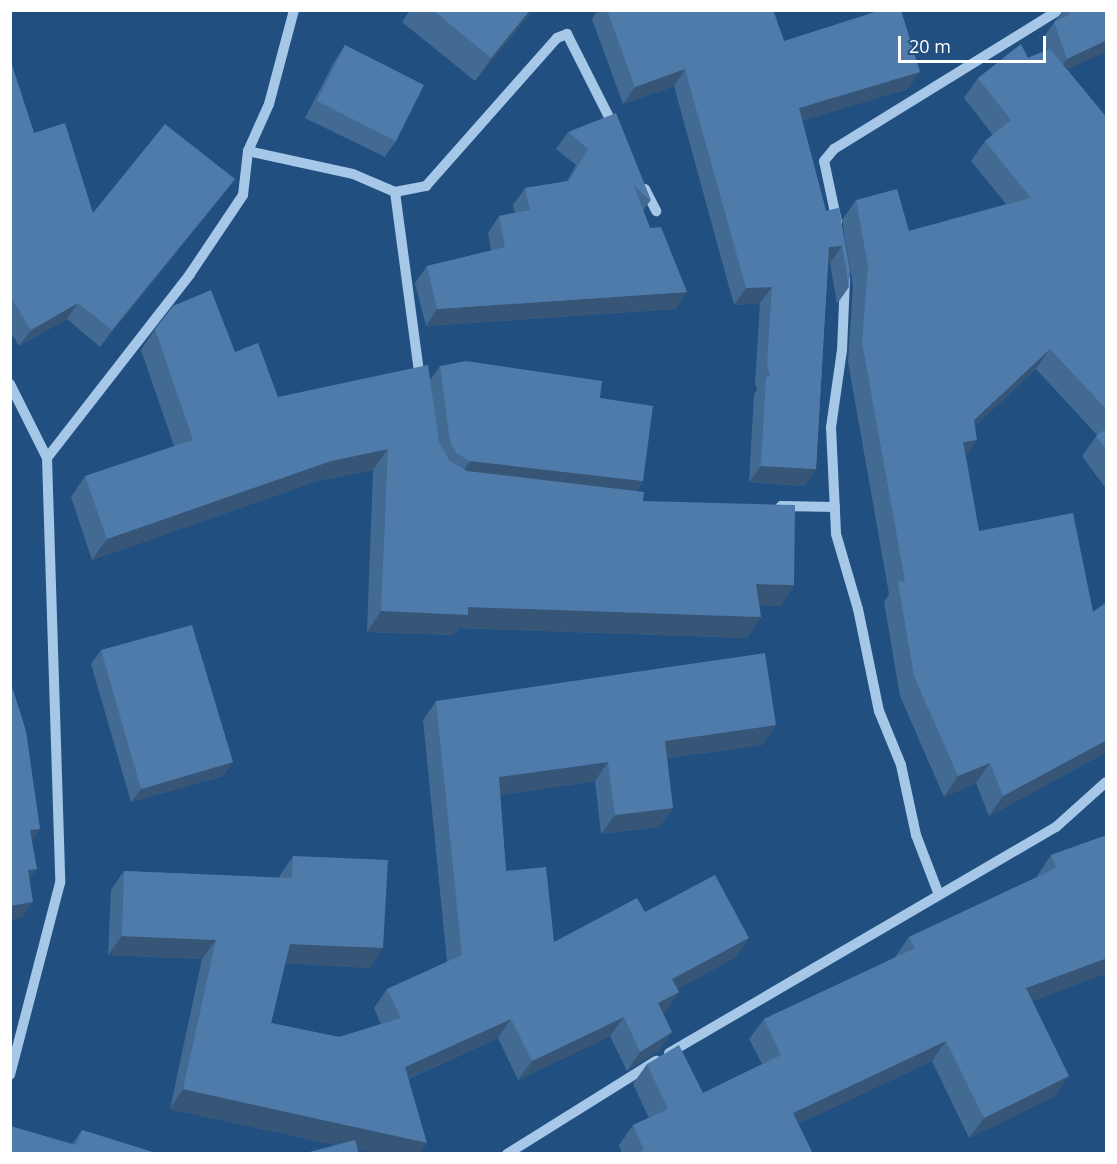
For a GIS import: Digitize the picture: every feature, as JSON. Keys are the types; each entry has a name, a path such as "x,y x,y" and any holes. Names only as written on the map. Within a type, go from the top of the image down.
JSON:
{"street":[{"path":"47,458 190,274 243,195 248,151 269,104 294,10"},
{"path":"839,240 824,161 834,149 1059,10"},
{"path":"248,151 353,174 395,192 426,186 557,38 567,33 619,138"},
{"path":"640,180 656,211"},
{"path":"395,192 422,398"},
{"path":"843,263 844,326 831,427 836,534 858,609 879,711 901,765 916,835 939,895"},
{"path":"10,384 47,458 60,883 10,1075"},
{"path":"763,506 835,507"},
{"path":"507,1154 713,1026 1056,827 1107,782"}],"building":[{"path":"433,10 530,10 491,58"},
{"path":"607,10 773,10 784,41 881,10 901,10 920,72 799,108 826,211 839,208 850,270 849,287 842,246 829,247 816,469 761,466 766,377 770,376 767,365 772,287 746,288 685,69 635,87"},
{"path":"1068,10 1107,10 1107,40 1067,59 1054,22 1069,15"},
{"path":"1021,44 1028,58 1050,49 1107,118 1107,410 1050,349 974,420 977,440 963,442 979,531 1073,513 1093,612 1107,602 1107,740 1003,796 990,763 958,776 914,676 898,582 905,581 862,342 868,266 856,200 897,189 909,231 1031,198 985,141 1011,120 978,78"},
{"path":"345,45 424,85 396,141 317,101"},
{"path":"10,59 34,133 65,123 93,213 165,124 235,179 112,330 78,303 31,330 10,295"},
{"path":"616,113 651,200 634,186 650,228 661,227 687,292 437,309 427,266 505,247 499,216 530,210 525,188 569,181 588,149 568,132"},
{"path":"211,290 235,352 258,343 278,397 428,365 439,442 449,460 467,471 644,492 643,501 795,505 794,585 756,584 761,617 468,607 468,615 381,611 388,449 331,461 107,539 85,476 193,440 155,329 173,306"},
{"path":"466,361 602,381 600,398 653,406 643,481 470,461 456,453 450,441 440,366"},
{"path":"1107,428 1107,450 1096,436"},
{"path":"192,625 233,762 141,789 101,650"},
{"path":"765,653 776,725 665,741 673,808 615,815 608,762 499,777 506,871 546,867 554,942 637,898 645,912 715,875 749,938 672,979 679,992 658,1003 672,1032 640,1052 624,1017 532,1061 511,1019 405,1067 427,1143 183,1089 216,940 122,936 124,871 292,878 293,856 388,860 383,948 290,944 271,1023 339,1037 401,1018 387,989 462,955 436,701"},
{"path":"10,680 26,731 40,829 30,830 37,869 28,870 33,902 10,906"},
{"path":"1107,835 1107,958 1026,988 1069,1076 984,1118 946,1041 793,1113 813,1154 636,1154 644,1150 633,1125 668,1109 647,1064 679,1045 703,1093 781,1055 764,1019 915,948 909,937 1056,868 1051,855"},
{"path":"10,1126 76,1145 82,1130 159,1154 10,1154"},
{"path":"355,1140 359,1154 302,1154"}]}
